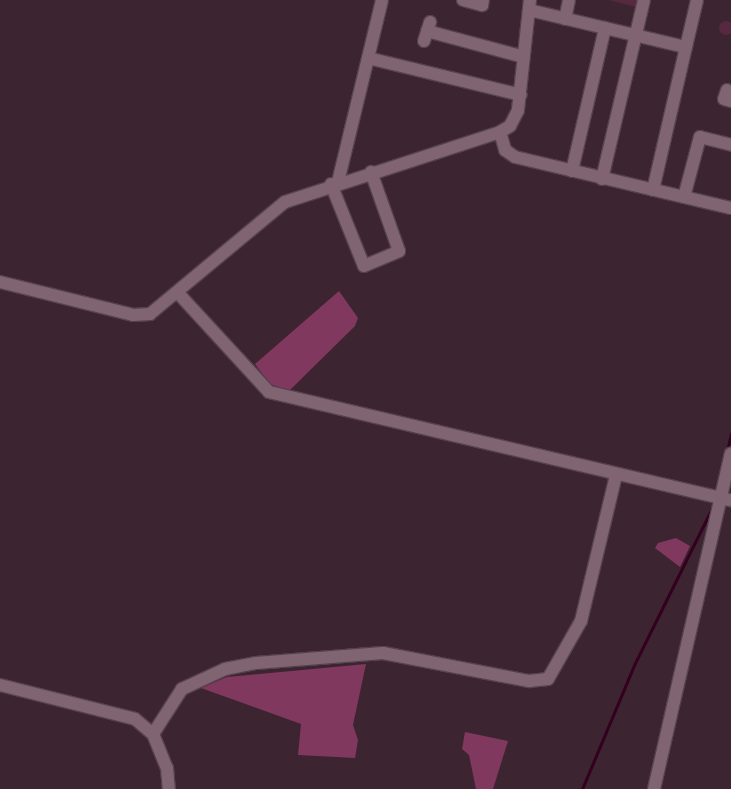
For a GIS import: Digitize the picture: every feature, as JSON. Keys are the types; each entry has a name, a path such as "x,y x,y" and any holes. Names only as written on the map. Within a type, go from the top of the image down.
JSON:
{"street":[{"path":"371,172 399,251 364,266 335,183 382,0"},
{"path":"463,0 482,4 483,0"},
{"path":"565,19 570,0"},
{"path":"602,179 644,0"},
{"path":"653,190 697,0"},
{"path":"0,282 142,315 178,293 269,213 335,183 500,132 515,119 521,95 530,5 565,19 686,47"},
{"path":"572,172 605,28"},
{"path":"427,31 524,57"},
{"path":"368,58 521,95"},
{"path":"500,132 510,155 572,172 731,208"},
{"path":"684,197 700,137 731,145"},
{"path":"178,293 269,392 616,475 726,499"},
{"path":"654,789 726,499 731,454"},
{"path":"154,734 182,689 225,669 256,663 383,652 529,681 548,679 581,621 616,475"},
{"path":"0,685 112,711 135,719 154,734 167,768 168,789"}],"shaded area":[{"path":"609,0 637,0 636,7"},
{"path":"723,21 729,21 733,28 729,35 723,35 719,31 719,25"},
{"path":"339,291 358,318 355,326 289,391 270,384 255,364"},
{"path":"676,538 690,546 680,567 655,548 658,543"},
{"path":"366,664 353,725 358,740 355,758 298,755 301,724 201,688 227,677"},
{"path":"465,732 508,741 493,789 476,789 469,755 462,749"}],"waterway":[{"path":"727,452 731,433"},
{"path":"582,789 635,663 713,506"}]}
